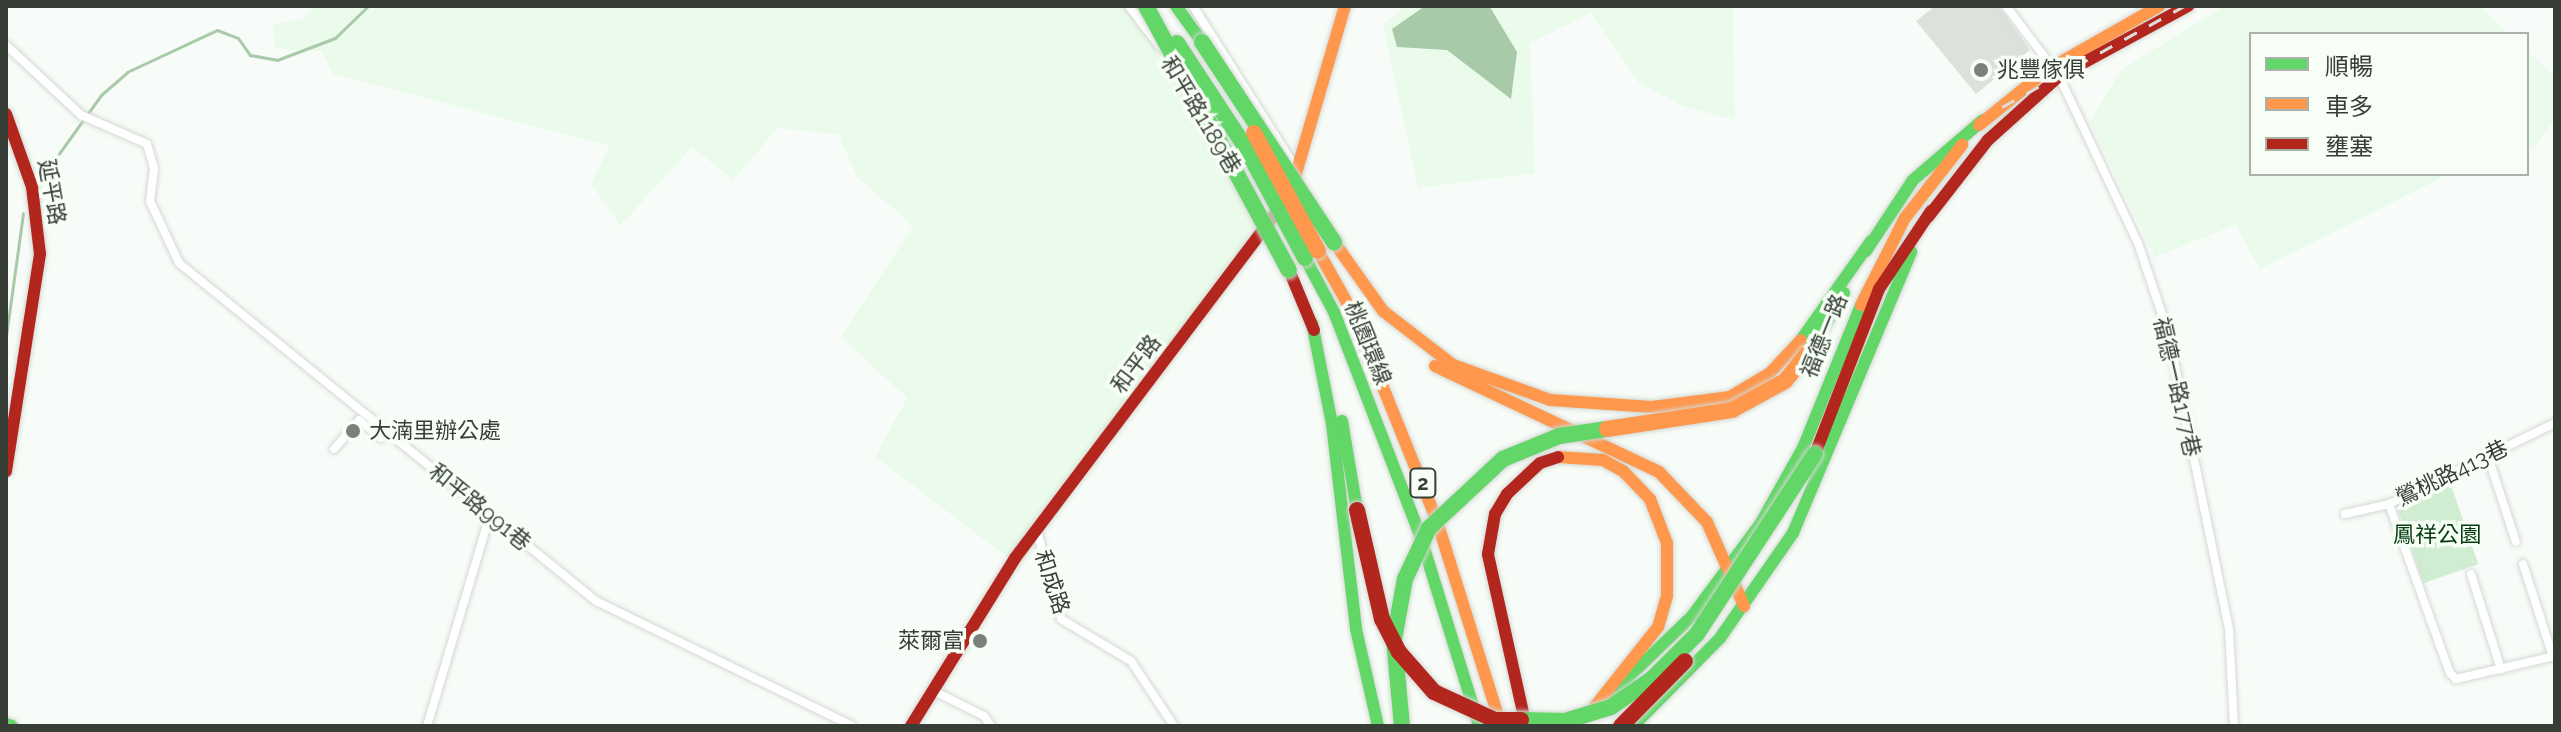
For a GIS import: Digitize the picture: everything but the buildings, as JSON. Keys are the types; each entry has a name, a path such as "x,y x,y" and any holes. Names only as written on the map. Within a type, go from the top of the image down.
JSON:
{"main road":[{"name":"桃園環線","path":"1148,6 1246,148 1353,313 1436,518 1501,726"},
{"path":"1148,6 1289,270 1312,323 1337,389 1357,510 1382,619 1399,652 1434,692 1495,720 1565,721 1611,707 1653,678 1697,634 1815,454"},
{"name":"桃園環線","path":"1176,6 1202,42 1312,254 1420,535 1479,726"},
{"name":"和平路","path":"911,726 1037,531 1269,227 1300,174 1345,6"},
{"name":"福德一路","path":"1574,726 1642,668 1732,566 1803,448 1869,286 1905,218 1983,120 2159,6"},
{"name":"福德一路","path":"1633,726 1744,606 1793,533 1931,211 1988,140 2056,71 2188,6"},
{"path":"1202,42 1383,311 1453,365 1550,400 1652,407 1730,397 1770,373 1804,336 1913,180 1983,120"},
{"name":"延平路","path":"6,114 32,187 40,254 6,471"},
{"path":"1621,726 1731,606 1793,510 1879,289 1931,211"},
{"path":"1402,726 1394,639 1405,579 1429,528 1472,483 1503,459 1559,436 1732,410 1785,381 1808,353 1871,241"},
{"path":"1334,242 1364,299 1408,345 1452,377 1659,472 1707,522 1732,566 1744,606"},
{"path":"1312,323 1332,424 1346,559 1378,726"},
{"path":"1526,726 1488,554 1495,514 1507,494 1540,463 1558,457 1592,458 1623,471 1650,499 1667,543 1667,596 1658,627 1593,709"},
{"path":"1747,543 1744,562 1769,569"},
{"path":"1367,680 1371,726"},
{"path":"6,724 12,726"}],"street":[{"name":"和平路1189巷","path":"1129,6 1269,227"},
{"path":"1193,6 1300,174"},
{"name":"福德一路177巷","path":"2006,6 2056,71 2138,243 2168,332 2229,630 2234,726"},
{"name":"和平路991巷","path":"6,45 86,117 152,152 150,201 179,263 596,601 852,726"},
{"path":"334,449 359,420 381,438"},
{"name":"鶯桃路413巷","path":"2345,514 2389,504 2555,423"},
{"path":"2488,456 2516,542"},
{"path":"2389,504 2435,639 2456,679 2554,656 2523,564"},
{"path":"427,726 490,515"},
{"name":"和成路","path":"1037,531 1061,619 1131,661 1174,726"},
{"path":"2471,574 2501,669"},
{"path":"932,690 984,716 991,726"}],"shaded area":[{"path":"315,6 1130,6 1258,231 1010,559 875,457 907,398 841,337 913,226 857,177 838,134 778,128 733,180 692,147 620,226 591,183 610,146 333,74 321,51 276,49 272,24 302,19"},
{"path":"1404,6 1733,6 1735,120 1685,107 1639,83 1591,13 1530,43 1535,173 1418,188 1383,25"},
{"path":"1425,6 1490,7 1517,52 1511,99 1447,50 1397,47 1392,29"},
{"path":"2224,6 2481,6 2507,32 2249,32 2249,176 2445,176 2260,269 2235,225 2155,257 2090,122 2121,70"},
{"path":"2529,53 2555,76 2555,119 2534,148 2529,148"}],"green space":[{"name":"鳳祥公園","path":"2450,482 2478,564 2423,583 2395,501"}],"waterway":[{"path":"45,173 101,95 127,72 217,30 238,38 250,55 277,60 335,38 368,6"},
{"path":"6,336 23,213"}],"railway":[{"path":"2002,107 2184,6"}],"traffic: fast":[{"path":"1146,6 1289,270"},
{"path":"1176,6 1202,42"},
{"path":"1202,42 1334,242"},
{"path":"1177,43 1246,148 1305,258"},
{"path":"1866,251 1913,180 1983,120"},
{"path":"1801,340 1871,241"},
{"path":"1633,726 1720,638 1793,533 1911,252"},
{"path":"1305,258 1334,312 1420,535 1479,726"},
{"path":"1808,353 1844,293"},
{"path":"1609,696 1692,616 1761,523 1803,448 1861,305"},
{"path":"1312,323 1332,424 1356,629 1378,726"},
{"path":"1342,421 1357,510"},
{"path":"1402,726 1394,639 1405,579 1429,528 1503,459 1559,436 1607,429"},
{"path":"1521,720 1565,721 1611,707 1653,678 1697,634 1815,454"},
{"path":"6,724 12,726"}],"traffic: slow":[{"path":"1292,187 1345,6"},
{"path":"1979,125 2047,70 2159,6"},
{"path":"1254,133 1318,251"},
{"path":"1861,305 1905,218 1962,145"},
{"path":"1334,242 1383,311 1453,365 1550,400 1652,407 1730,397 1770,373 1801,340"},
{"path":"1318,251 1353,313 1436,518 1501,726"},
{"path":"1607,429 1732,410 1785,381 1808,353"},
{"path":"1435,366 1659,472 1707,522 1744,606"},
{"path":"1558,457 1603,460 1623,471 1650,499 1667,543 1667,596 1658,627 1593,709"}],"traffic: jam":[{"path":"1928,217 1988,140 2059,76 2188,6"},
{"path":"6,114 32,187 40,254 6,471"},
{"path":"911,726 1015,558 1281,206"},
{"path":"1815,454 1879,289 1931,211"},
{"path":"1289,270 1314,330"},
{"path":"1526,726 1488,554 1495,514 1507,494 1540,463 1558,457"},
{"path":"1357,510 1382,619 1399,652 1434,692 1495,720 1521,720"},
{"path":"1621,726 1685,661"}],"place":[{"name":"兆豐傢俱","path":"1981,70"},
{"name":"大湳里辦公處","path":"353,431"},
{"name":"萊爾富","path":"980,641"}]}
